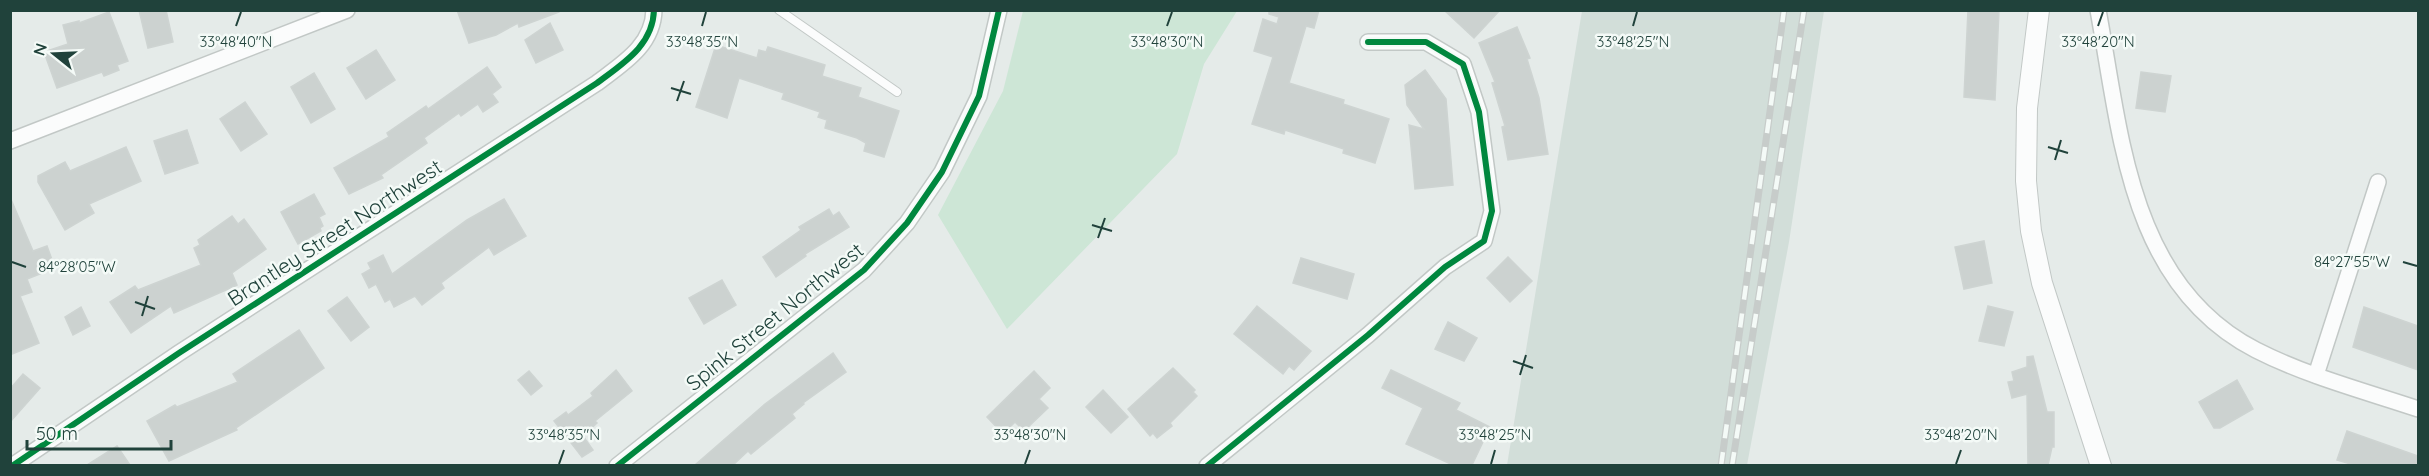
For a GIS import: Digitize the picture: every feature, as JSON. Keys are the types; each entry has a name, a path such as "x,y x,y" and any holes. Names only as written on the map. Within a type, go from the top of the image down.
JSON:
{"street":[{"path":"10,141 347,10"},
{"name":"Brantley Street Northwest","path":"12,465 179,353 597,83 635,54 645,39 654,10"},
{"name":"Spink Street Northwest","path":"617,465 864,270 907,223 942,172 979,96 999,10"},
{"path":"2039,10 2027,108 2026,181 2031,231 2042,283 2101,465"},
{"path":"2098,10 2125,158 2139,212 2159,255 2188,297 2218,324 2255,350 2316,375 2418,409"},
{"path":"1207,465 1368,335 1445,267 1484,241 1492,211 1479,112 1463,64 1426,42 1368,42"},
{"path":"2316,375 2378,182"}],"lane":[{"path":"779,10 897,92"}],"shaded area":[{"path":"1582,11 1824,11 1789,242 1747,465 1507,465"}],"green space":[{"path":"1023,11 1237,11 1204,64 1177,154 1007,329 938,215 1003,91"}],"building":[{"path":"139,10 166,10 173,42 148,48"},
{"path":"457,10 559,10 559,12 519,27 518,23 496,35 469,43"},
{"path":"1269,10 1319,10 1314,28 1306,26 1289,83 1344,100 1343,104 1389,119 1375,163 1343,153 1344,149 1285,130 1284,134 1252,124 1273,57 1254,51 1263,19 1277,24 1279,17 1269,14"},
{"path":"1444,10 1500,10 1474,38"},
{"path":"1968,10 1999,10 1995,100 1964,97"},
{"path":"109,12 128,61 117,65 119,70 104,76 102,72 57,88 44,52 68,44 63,25 79,21 79,23"},
{"path":"550,23 563,50 536,63 525,40"},
{"path":"1517,27 1530,58 1527,59 1539,98 1548,154 1508,160 1502,127 1505,126 1492,83 1495,82 1479,43"},
{"path":"716,45 757,58 759,50 766,52 768,47 825,65 822,76 861,88 858,97 899,111 884,157 864,151 866,143 857,138 825,128 827,120 818,117 820,112 782,99 784,93 739,78 727,118 696,107"},
{"path":"376,50 395,80 366,99 347,68"},
{"path":"487,67 501,87 492,94 498,102 483,112 478,104 461,116 459,113 424,138 427,143 381,175 383,178 349,194 334,168 389,137 387,133 426,106 428,109"},
{"path":"1425,70 1446,99 1453,185 1415,189 1409,125 1424,129 1407,105 1405,85"},
{"path":"2141,72 2171,76 2165,112 2136,108"},
{"path":"314,73 335,109 311,123 291,87"},
{"path":"245,102 267,134 241,151 220,119"},
{"path":"187,130 198,163 165,174 154,141"},
{"path":"126,147 141,181 89,204 94,213 65,230 38,182 38,176 65,162 70,171"},
{"path":"314,194 325,214 319,217 323,226 320,228 321,231 298,244 281,212"},
{"path":"10,197 33,251 47,246 55,268 27,279 32,292 20,296 39,343 10,355"},
{"path":"504,199 526,236 494,255 489,247 441,283 444,288 422,305 415,296 394,307 390,299 385,302 376,284 369,288 362,274 371,269 368,263 383,255 392,274 467,220"},
{"path":"829,209 833,216 839,212 849,227 805,254 806,256 776,277 763,257 801,230 799,227"},
{"path":"232,216 238,224 244,219 266,249 232,273 237,285 174,313 171,306 131,333 110,302 135,286 138,290 201,265 194,248 200,245 198,240"},
{"path":"1984,241 1992,283 1964,289 1955,247"},
{"path":"1508,257 1532,281 1510,302 1487,278"},
{"path":"1301,258 1354,274 1347,299 1293,283"},
{"path":"722,280 736,305 704,324 689,298"},
{"path":"347,297 369,327 351,341 328,311"},
{"path":"1257,306 1311,351 1294,370 1289,366 1283,374 1234,334"},
{"path":"1988,306 2013,312 2004,346 1979,341"},
{"path":"81,307 90,326 73,335 65,317"},
{"path":"2364,307 2418,326 2418,370 2353,347"},
{"path":"1448,322 1477,338 1464,361 1435,349"},
{"path":"299,330 324,368 236,428 237,430 169,461 147,421 175,405 177,407 238,382 233,374"},
{"path":"833,353 846,372 803,403 792,414 795,418 751,454 748,451 733,465 695,465 765,404"},
{"path":"2033,356 2047,412 2054,412 2054,447 2052,447 2048,465 2028,465 2027,394 2012,398 2008,382 2014,381 2012,372 2027,367 2027,357"},
{"path":"1173,368 1195,390 1193,392 1197,396 1170,423 1172,426 1157,438 1153,433 1150,436 1128,409"},
{"path":"616,370 632,391 595,421 597,423 583,436 593,450 582,457 554,421 566,412 568,415 593,396 591,393"},
{"path":"1391,370 1460,403 1456,410 1490,427 1472,465 1453,465 1406,444 1423,408 1382,388"},
{"path":"529,371 542,386 531,395 518,380"},
{"path":"1034,371 1050,388 1039,399 1048,408 1024,431 1015,422 1003,434 987,417"},
{"path":"23,374 40,388 10,422 10,389"},
{"path":"2237,380 2253,409 2220,428 2214,428 2199,402"},
{"path":"1103,390 1128,417 1111,433 1086,407"},
{"path":"2347,431 2418,456 2418,465 2354,465 2337,460"},
{"path":"117,446 130,465 87,465"}],"railway":[{"path":"1721,466 1784,10"},
{"path":"1732,466 1804,10"}],"cycle path":[{"path":"12,466 179,353 597,83 626,61 642,44 652,23 654,10"},
{"path":"617,466 864,270 907,223 942,172 979,96 999,10"},
{"path":"1207,466 1368,335 1445,267 1484,241 1492,211 1479,112 1463,64 1426,42 1368,42"}]}
